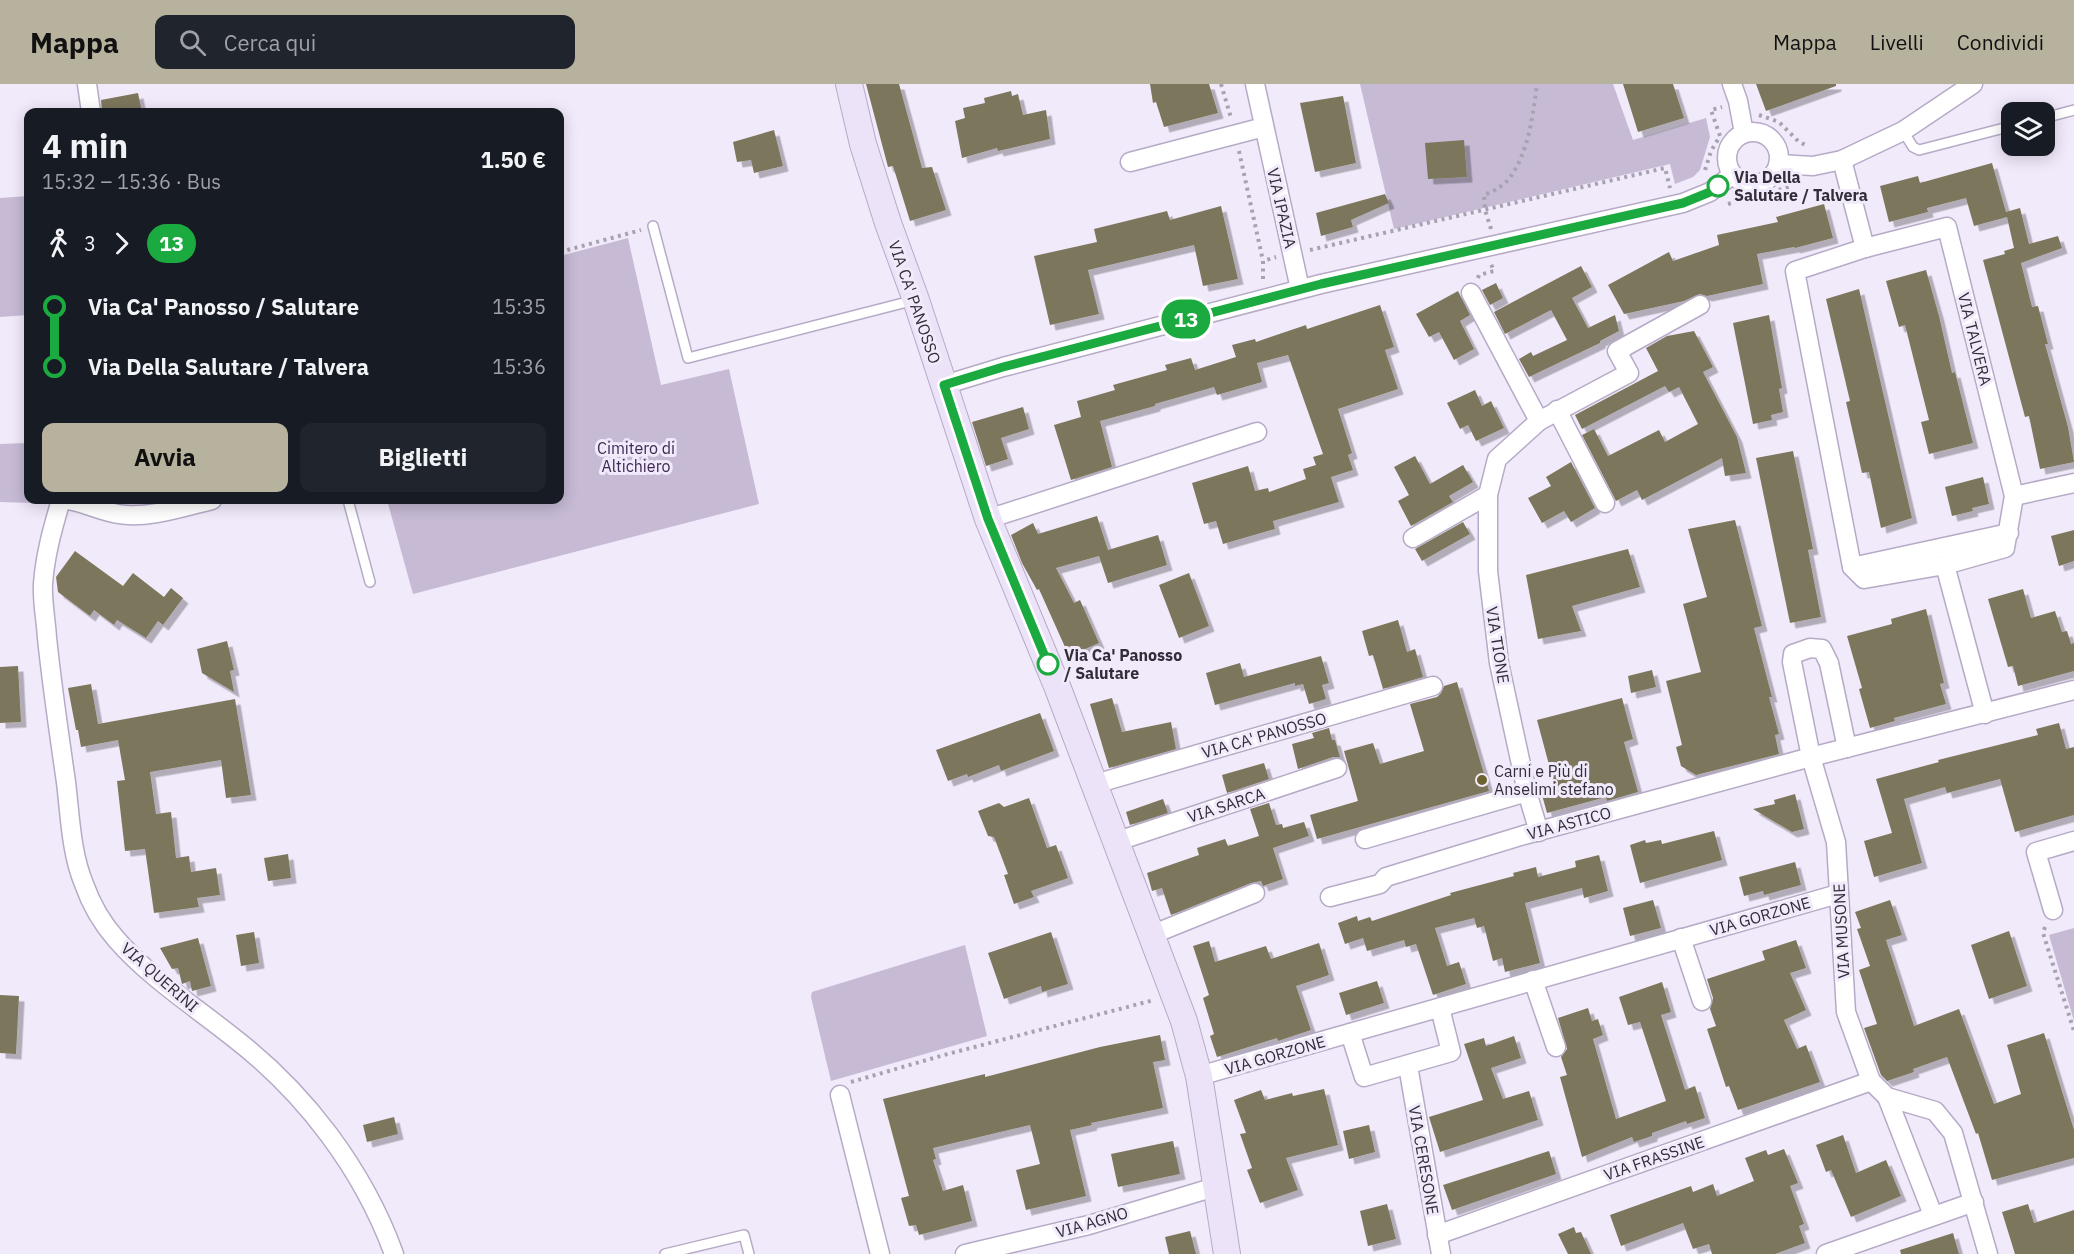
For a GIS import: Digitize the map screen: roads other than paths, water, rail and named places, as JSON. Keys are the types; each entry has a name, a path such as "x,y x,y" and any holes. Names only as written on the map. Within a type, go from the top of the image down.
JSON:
{"street":[{"path":"87,84 91,108"},
{"name":"VIA CA' PANOSSO","path":"849,84 863,144 888,223 916,300 988,519 1057,686 1174,994 1199,1076 1227,1254"},
{"name":"VIA IPAZIA","path":"1255,84 1300,289"},
{"path":"1732,84 1744,133"},
{"path":"1779,164 1813,166 1842,160 1903,131 1973,84"},
{"path":"1130,162 1264,128"},
{"path":"1753,131 1762,133 1776,145 1779,164 1776,171 1763,182 1746,183 1732,174 1726,159 1727,151 1736,137 1753,131"},
{"path":"1842,160 1865,248"},
{"path":"944,385 1003,367 1300,289 1683,203 1710,192 1732,174"},
{"name":"VIA TALVERA","path":"1852,567 1795,271 1865,248 1947,228 2014,496 2009,533"},
{"path":"1471,293 1539,421"},
{"name":"VIA TIONE","path":"1539,832 1527,792 1499,663 1488,572 1488,495 1497,459 1539,421 1629,373 1617,351 1700,305"},
{"path":"1557,410 1605,503"},
{"path":"988,519 1257,432"},
{"path":"2014,496 2074,483"},
{"path":"1413,538 1488,495"},
{"name":"VIA QUERINI","path":"60,504 47,553 43,586 55,711 72,836 83,883 100,917 115,938 165,985 258,1058 309,1110 338,1146 367,1196 394,1254"},
{"path":"82,504 129,515 197,504"},
{"path":"2009,533 2005,548 1945,565 1864,579 1852,567 2009,533"},
{"path":"1945,565 1985,714"},
{"path":"1811,757 1792,662 1793,654 1810,648 1822,649 1829,663 1848,748"},
{"name":"VIA CA' PANOSSO","path":"1095,784 1433,686"},
{"name":"VIA ASTICO","path":"1330,897 1380,884 1386,878 1539,832 1811,757 2074,690"},
{"name":"VIA MUSONE","path":"1811,757 1836,842 1846,1012 1871,1081 1887,1097 1933,1215"},
{"name":"VIA SARCA","path":"1115,842 1337,768"},
{"path":"1365,839 1527,792"},
{"path":"2053,910 2036,852 2074,841"},
{"path":"1151,935 1255,893"},
{"name":"VIA GORZONE","path":"1199,1076 1838,894"},
{"path":"1681,938 1702,1001"},
{"path":"1533,980 1556,1047"},
{"path":"1350,1033 1364,1077 1408,1066 1451,1052 1440,1008"},
{"name":"VIA CERESONE","path":"1408,1066 1441,1254"},
{"name":"VIA FRASSINE","path":"1437,1235 1871,1081"},
{"path":"840,1095 880,1254"},
{"name":"VIA MUSONE","path":"1887,1097 1935,1111 1953,1133 1988,1254"},
{"name":"VIA AGNO","path":"965,1254 1089,1225 1194,1193 1218,1188"},
{"path":"1826,1254 1974,1202"}],"lane":[{"path":"2055,115 2074,110"},
{"path":"1903,131 1913,147 1919,150 2001,129"},
{"path":"653,226 688,358 916,300"},
{"path":"349,504 370,582"},
{"path":"665,1254 744,1235 749,1254"}],"place":[{"name":"Via Della Salutare / Talvera","path":"1718,186"},
{"name":"Via Ca' Panosso / Salutare","path":"1048,664"},
{"name":"Carni e Più di Anselimi stefano","path":"1482,780"}],"park label":[{"name":"Cimitero di Altichiero","path":"636,457"}]}
